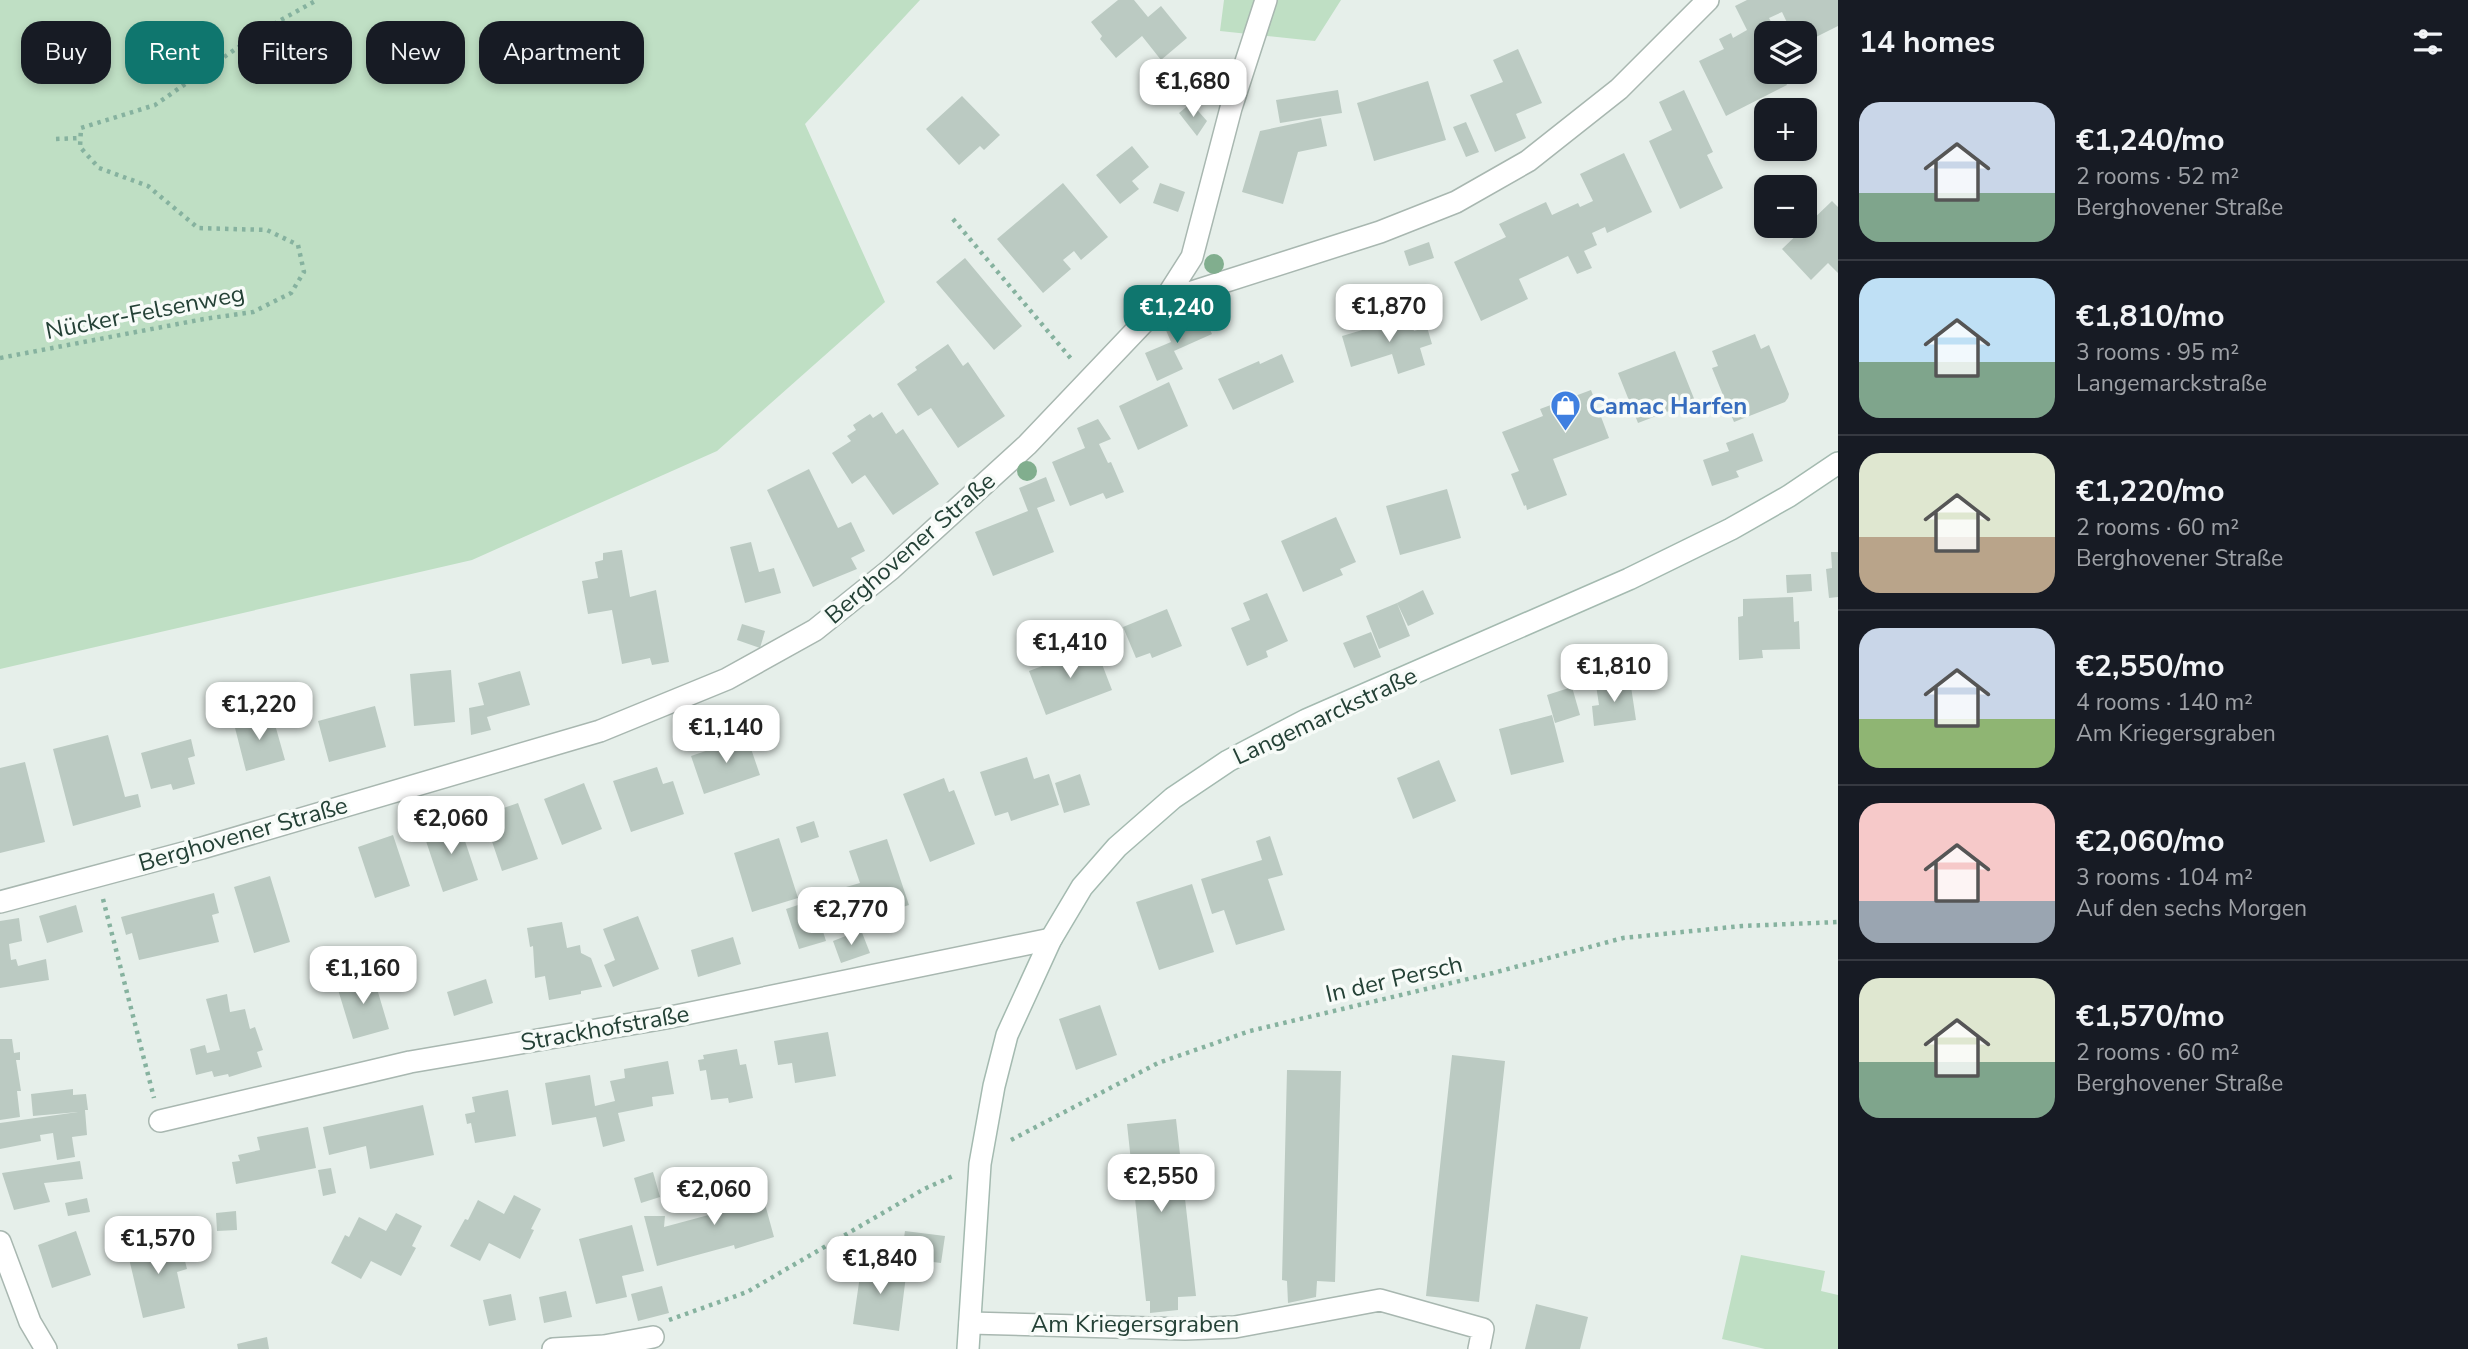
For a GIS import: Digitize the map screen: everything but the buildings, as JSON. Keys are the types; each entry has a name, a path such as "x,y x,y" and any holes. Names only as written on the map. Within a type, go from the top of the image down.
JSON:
{"street":[{"path":"1164,301 1192,257 1231,108 1266,0"},
{"name":"Berghovener Straße","path":"0,902 202,848 600,731 727,679 816,630 891,569 1027,445 1164,301 1380,232 1456,202 1528,161 1619,89 1708,0"},
{"name":"Langemarckstraße","path":"968,1349 981,1160 994,1086 1007,1035 1051,939 1082,887 1117,847 1173,798 1228,761 1306,720 1629,579 1754,516 1838,463"},
{"name":"Strackhofstraße","path":"160,1121 410,1062 666,1018 1051,939"},
{"path":"0,1242 30,1322 46,1349"},
{"name":"Am Kriegersgraben","path":"970,1323 1185,1329 1235,1327 1380,1300 1483,1329 1479,1349"},
{"path":"553,1349 604,1346 653,1337"}],"path":[{"path":"56,139 80,138 81,128 155,105 264,30 317,0"},
{"name":"Nücker-Felsenweg","path":"0,358 253,312 291,293 304,272 298,245 267,230 198,228 148,186 99,168 80,147 80,138"},
{"path":"953,219 1089,381"},
{"path":"97,875 160,1121"},
{"name":"In der Persch","path":"653,1337 668,1321 747,1292 924,1189 1158,1063 1251,1031 1493,973 1623,938 1742,926 1838,922"}],"green space":[{"path":"0,0 920,0 805,124 885,302 717,451 472,560 0,669"},
{"path":"1224,0 1341,0 1315,41 1220,31"},
{"path":"1741,1255 1825,1271 1821,1291 1838,1295 1838,1349 1765,1349 1722,1339"}],"place":[{"name":"Camac Harfen","path":"1566,433"}]}
